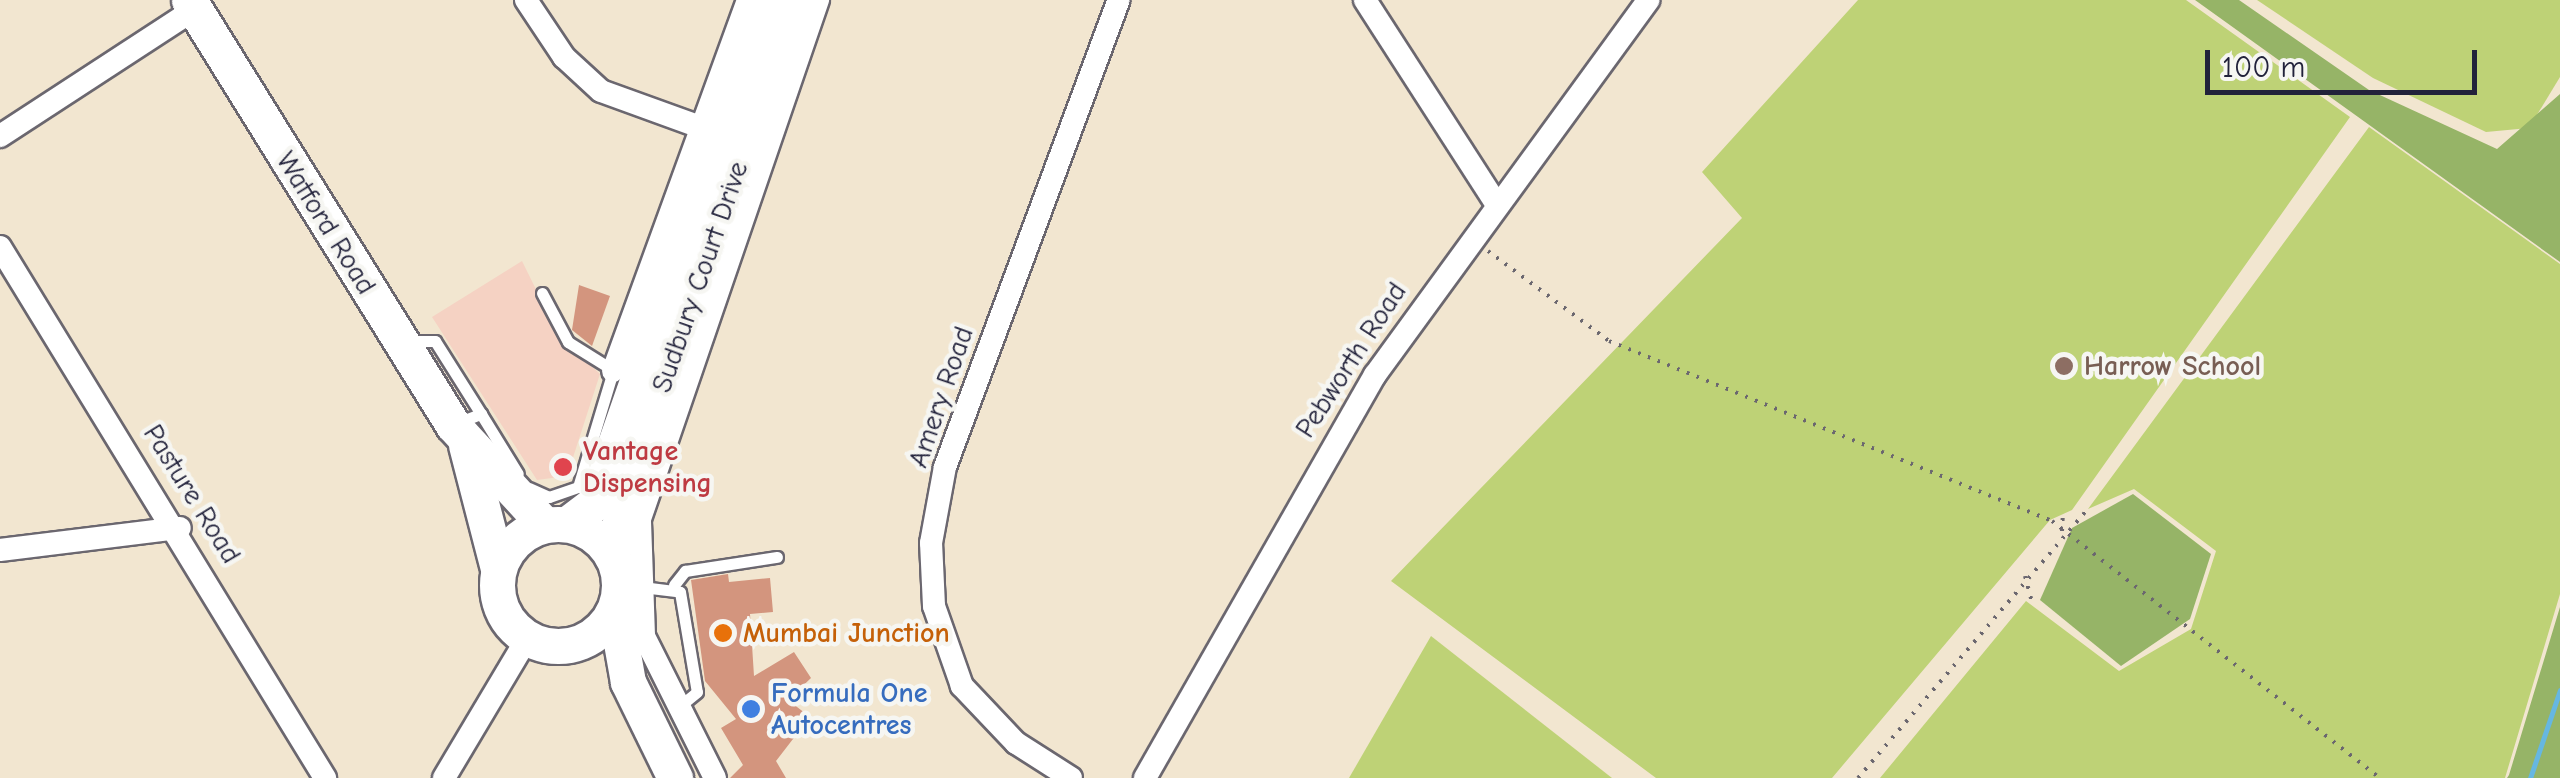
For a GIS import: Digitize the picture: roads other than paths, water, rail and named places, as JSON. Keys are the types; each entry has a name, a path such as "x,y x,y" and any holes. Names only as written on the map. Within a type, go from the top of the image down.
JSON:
{"main road":[{"name":"Sudbury Court Drive","path":"612,556 645,471 673,316 742,47 770,0"},
{"name":"Sudbury Court Drive","path":"556,524 594,504 624,375 673,316 796,0"},
{"name":"Watford Road","path":"192,5 400,343 467,427 556,524"},
{"name":"Watford Road","path":"467,427 498,569"},
{"path":"652,696 576,644 526,639 500,608 498,569 521,536 556,524 612,556 628,598 674,778"},
{"path":"576,644 628,598"}],"street":[{"path":"526,0 564,57 601,91 702,128"},
{"name":"Sudbury Court Drive","path":"624,375 702,128 742,47 748,0"},
{"name":"Sudbury Court Drive","path":"645,471 818,0"},
{"name":"Amery Road","path":"1072,778 1016,742 962,686 934,606 932,543 945,467 1120,0"},
{"path":"1364,0 1495,202"},
{"name":"Pebworth Road","path":"1145,778 1274,538 1468,236 1648,0"},
{"path":"0,136 192,5"},
{"name":"Pasture Road","path":"0,247 180,528 326,778"},
{"path":"628,598 645,471"},
{"path":"0,550 180,528"},
{"path":"444,778 526,639"},
{"path":"652,696 715,778"}],"lane":[{"path":"467,427 527,486 561,496 584,474 624,375 568,342 542,294"},
{"path":"628,598 674,586 684,571 778,558"},
{"path":"652,696 697,692 674,586"}],"waterway":[{"path":"2530,778 2560,690"}],"place":[{"name":"Harrow School","path":"2064,366"},
{"name":"Vantage Dispensing","path":"563,467"},
{"name":"Mumbai Junction","path":"723,633"},
{"name":"Formula One Autocentres","path":"751,709"}]}
